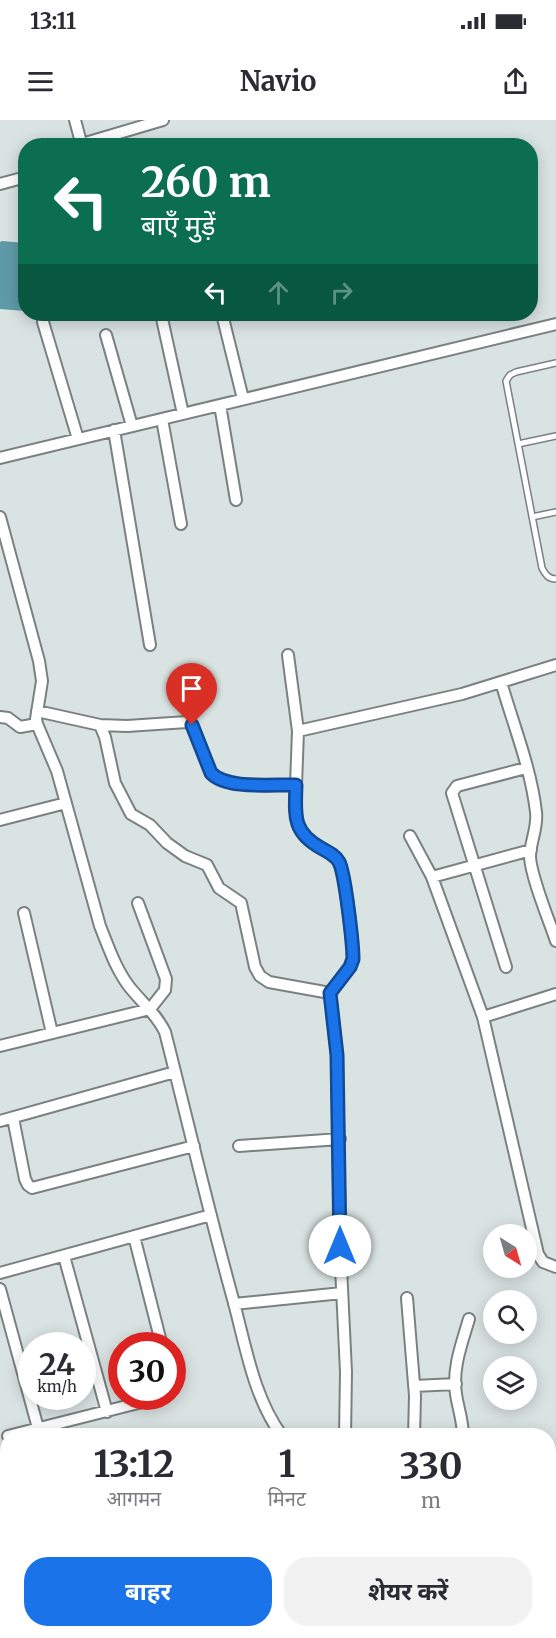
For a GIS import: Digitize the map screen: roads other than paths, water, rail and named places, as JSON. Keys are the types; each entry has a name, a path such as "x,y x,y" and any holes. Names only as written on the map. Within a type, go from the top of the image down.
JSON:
{"street":[{"path":"75,120 80,138"},
{"path":"100,138 140,123 163,120"},
{"path":"0,184 18,179"},
{"path":"163,321 183,414"},
{"path":"224,321 243,399"},
{"path":"43,322 78,439"},
{"path":"0,458 556,324"},
{"path":"106,335 132,426"},
{"path":"220,405 236,500"},
{"path":"162,419 181,524"},
{"path":"114,430 150,645"},
{"path":"0,517 39,661 42,681 37,724 57,771 100,926 118,970 129,987 160,1021 165,1032 259,1393 276,1428"},
{"path":"288,656 298,731 296,821 300,831 307,839 333,855 342,868 353,959 350,967 330,993 337,1055 340,1139 342,1293 346,1372 345,1428"},
{"path":"298,731 462,694 556,665"},
{"path":"501,682 526,768 536,814 536,833 531,849 532,870 556,941"},
{"path":"37,711 100,725 127,726 187,722 192,725 211,773 217,779 232,783 296,785"},
{"path":"0,717 8,718 20,727 37,724"},
{"path":"100,725 115,783 131,814 150,825 167,843 185,856 207,866 219,888 241,903 255,968 260,976 269,982 330,993"},
{"path":"506,967 453,798 453,789 526,768"},
{"path":"0,820 66,803"},
{"path":"410,836 432,877 483,1017 538,1254 543,1262 556,1267"},
{"path":"432,877 531,849"},
{"path":"0,1047 150,1009 165,990 166,979 138,903"},
{"path":"24,913 52,1033"},
{"path":"483,1017 556,994"},
{"path":"0,1121 175,1072"},
{"path":"13,1118 25,1179 32,1188 194,1146"},
{"path":"238,1146 340,1139"},
{"path":"0,1273 211,1215"},
{"path":"134,1236 158,1332"},
{"path":"64,1256 106,1412"},
{"path":"0,1288 38,1428 114,1410"},
{"path":"234,1304 342,1293"},
{"path":"407,1298 414,1386 414,1428"},
{"path":"462,1428 456,1384 457,1360 469,1319"},
{"path":"414,1386 456,1384"}],"lane":[{"path":"556,363 516,372 506,381 542,568 545,575 556,579"},
{"path":"518,444 556,436"},
{"path":"532,517 556,512"}],"water":[{"path":"0,242 18,242 18,310 0,309"}]}
